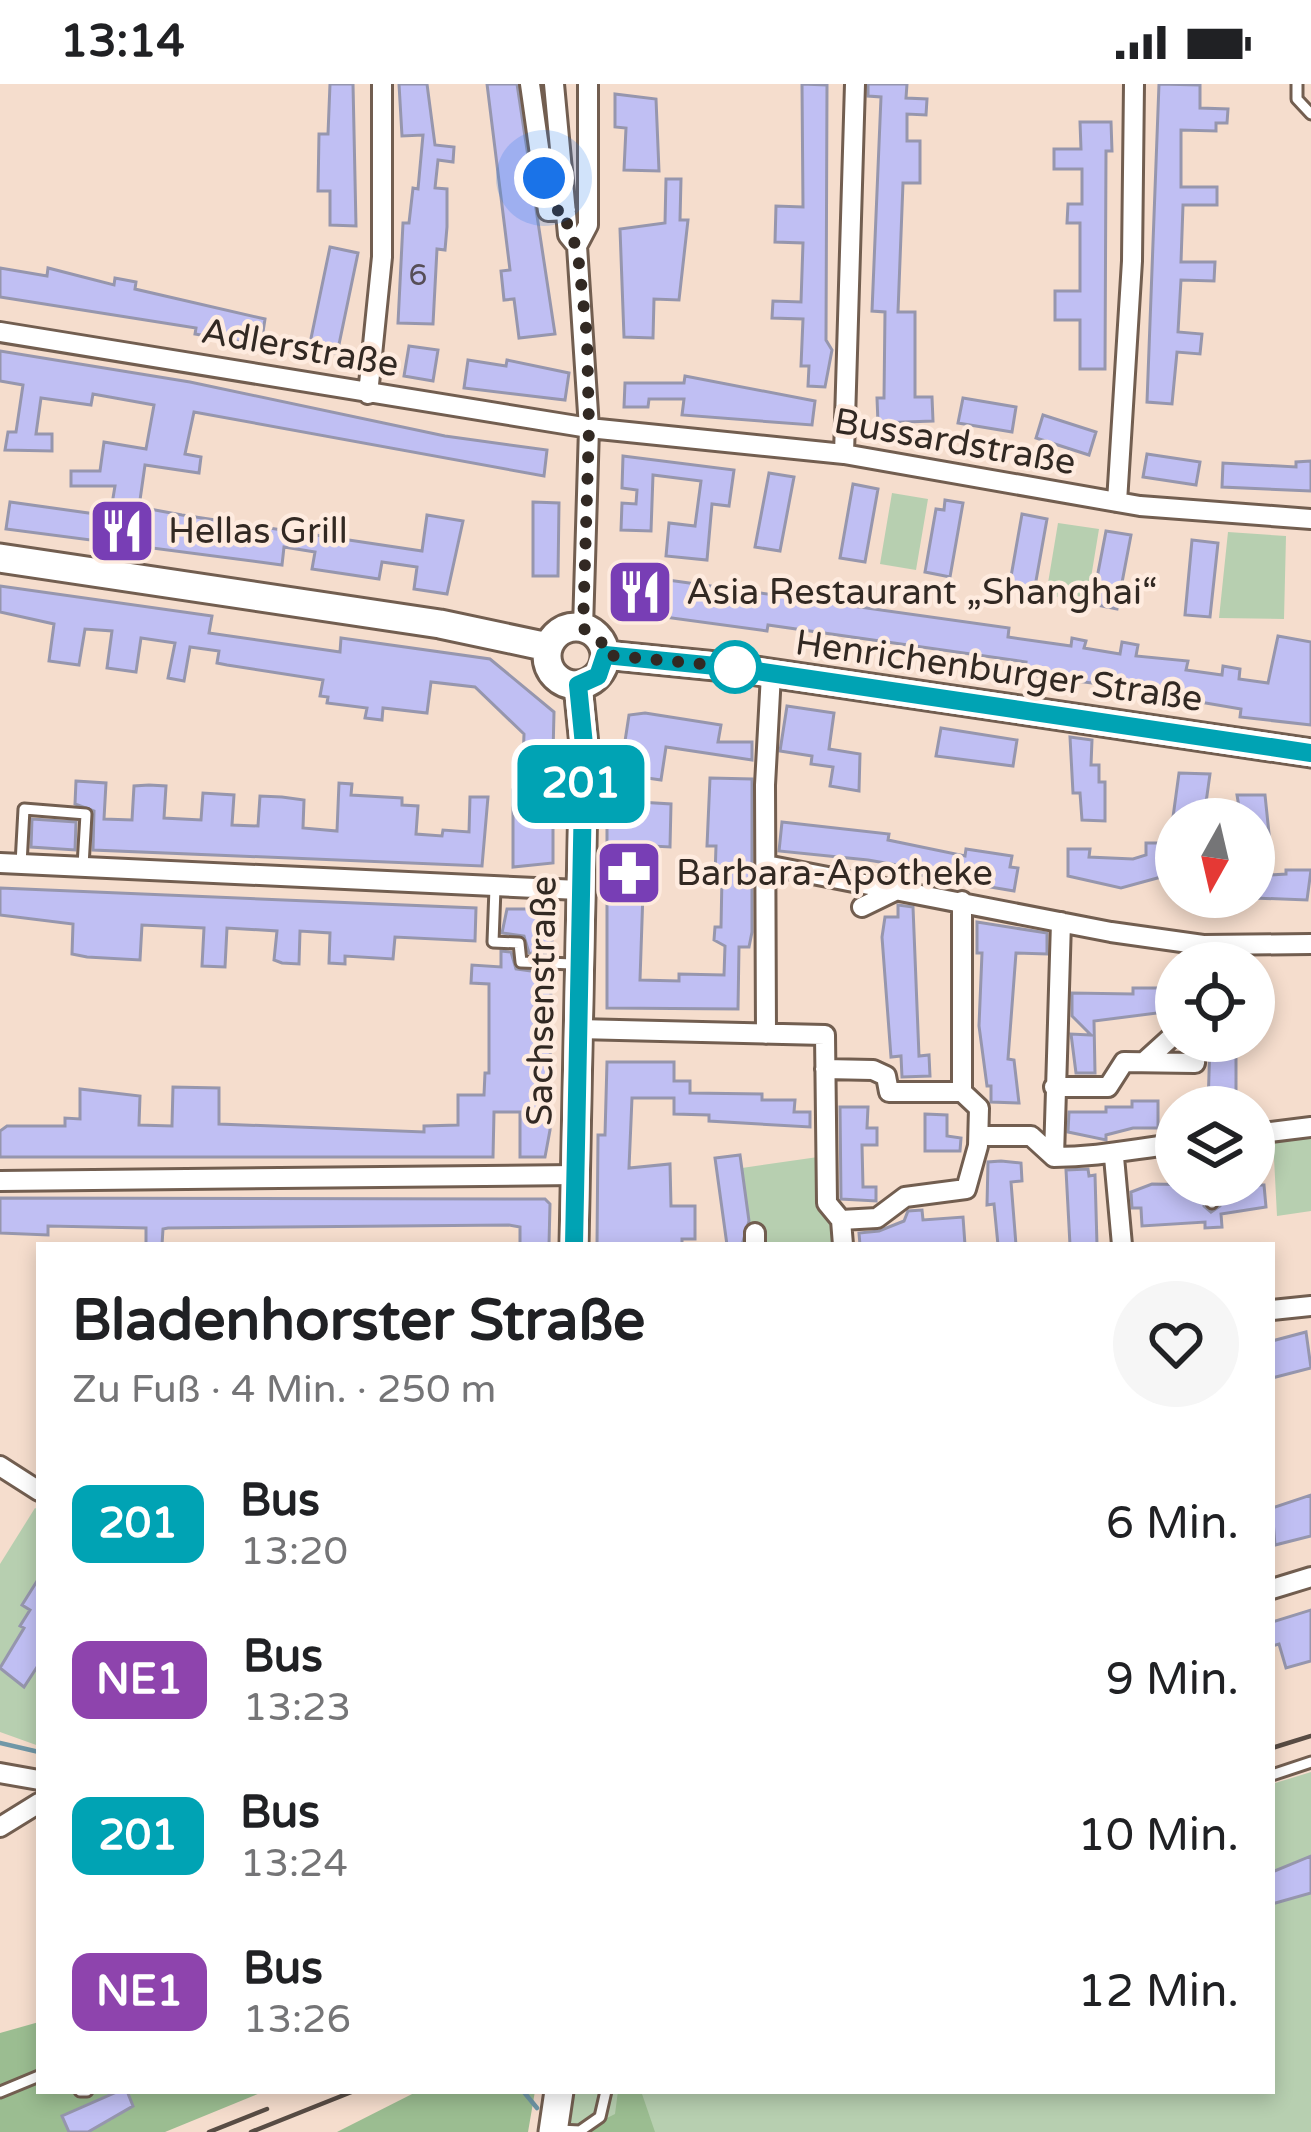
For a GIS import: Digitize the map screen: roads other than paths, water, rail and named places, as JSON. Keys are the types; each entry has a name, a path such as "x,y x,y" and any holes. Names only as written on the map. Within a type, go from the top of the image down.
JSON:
{"main road":[{"path":"0,558 440,624 548,647"},
{"path":"583,628 602,643 605,655 598,676 578,685 557,679 546,658 548,647 562,631 583,628"},
{"name":"Henrichenburger Straße","path":"605,655 771,674 1311,753"},
{"name":"Sachsenstraße","path":"574,1242 584,745 578,685"},
{"path":"554,2131 559,2094"}],"street":[{"path":"368,394 382,256 382,84"},
{"path":"530,84 548,211 566,210"},
{"path":"554,84 568,235 577,246 587,337 583,628"},
{"path":"577,246 588,225 588,84"},
{"path":"844,454 854,84"},
{"path":"1118,502 1132,261 1134,84"},
{"name":"Adlerstraße","path":"0,332 589,428"},
{"name":"Bussardstraße","path":"589,428 844,454 1118,502 1311,518"},
{"path":"766,1034 771,674"},
{"path":"0,863 579,890"},
{"path":"766,865 1053,920 1091,936 1155,946"},
{"path":"862,907 897,891"},
{"path":"962,901 962,1092"},
{"path":"1053,920 1054,1157"},
{"path":"1275,947 1311,944"},
{"path":"578,1029 766,1034 802,1029 825,1035 827,1203 842,1220 843,1242"},
{"path":"1144,1062 1155,1052"},
{"path":"1054,1087 1108,1087 1124,1062 1195,1062"},
{"path":"825,1069 873,1070 886,1076 889,1092 962,1092 979,1108 979,1136 966,1189 905,1197 877,1218 842,1220"},
{"path":"1275,1131 1311,1127"},
{"path":"979,1136 1031,1136 1054,1157 1114,1157 1130,1149 1155,1146"},
{"path":"1114,1157 1122,1242"},
{"path":"0,1181 576,1175"},
{"path":"1275,1310 1311,1306"},
{"path":"0,1466 36,1489"},
{"path":"1275,1588 1311,1576"},
{"path":"0,1773 36,1779"},
{"path":"0,1827 36,1805"}],"lane":[{"path":"1298,84 1297,99 1311,115"},
{"path":"21,864 24,809 86,814 83,867"},
{"path":"495,886 493,942 519,943 521,962 578,964"},
{"path":"1275,1774 1311,1762"},
{"path":"0,2092 36,2077"},
{"path":"554,2131 580,2132 600,2117 605,2094"}],"waterway":[{"path":"0,1743 36,1751"},
{"path":"525,2094 537,2108"}],"railway":[{"path":"1275,1747 1311,1736"},
{"path":"251,2132 346,2094"},
{"path":"209,2132 267,2109"}],"place":[{"name":"Hellas Grill","path":"122,531"},
{"name":"Asia Restaurant „Shanghai“","path":"640,592"},
{"name":"Barbara-Apotheke","path":"629,873"}]}
